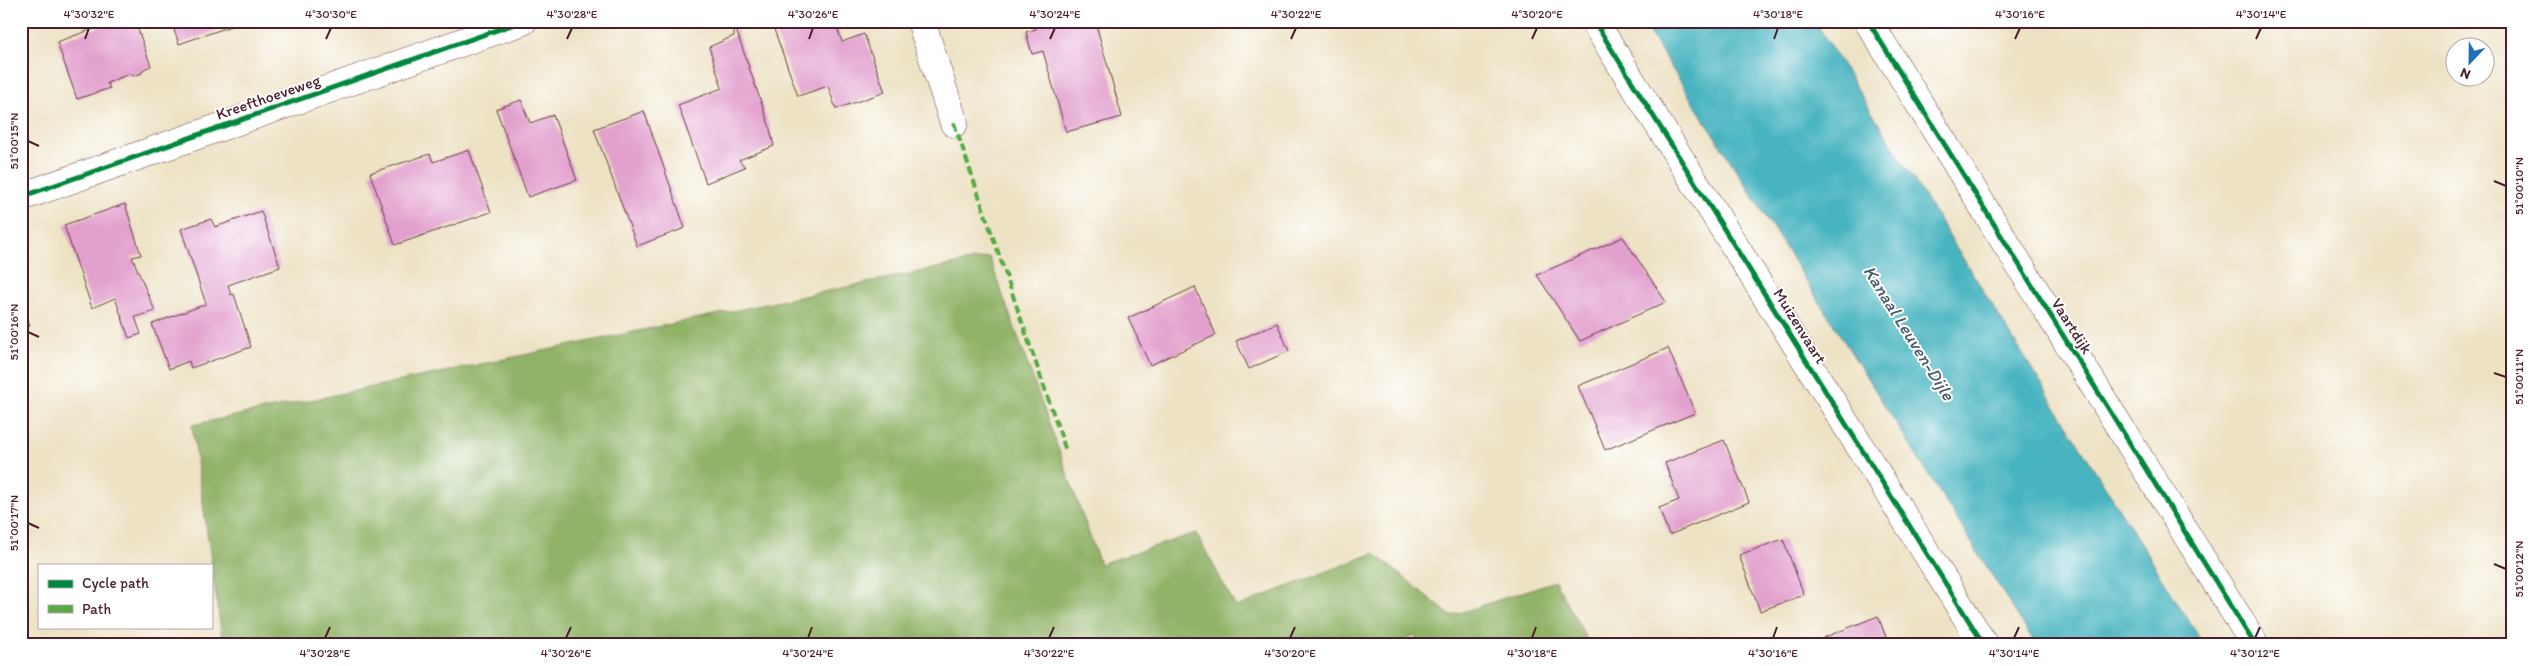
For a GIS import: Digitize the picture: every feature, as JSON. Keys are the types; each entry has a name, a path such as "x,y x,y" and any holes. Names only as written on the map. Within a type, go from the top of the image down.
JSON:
{"street":[{"name":"Kreefthoeveweg","path":"21,196 523,21"},
{"path":"921,21 954,123"},
{"name":"Muizenvaart","path":"1594,21 1984,645"},
{"name":"Vaartdijk","path":"1868,21 2255,645"}],"green space":[{"path":"989,257 1100,564 1196,533 1236,607 1374,553 1451,616 1555,581 1590,645 1419,645 1415,635 1393,645 223,645 192,425"}],"water":[{"name":"Kanaal Leuven-Dijle","path":"1642,21 1815,21 2204,645 2036,645"}],"building":[{"path":"115,21 135,21 151,66 144,69 142,73 134,76 129,74 107,83 110,88 77,99 57,42"},
{"path":"171,21 236,21 237,24 179,44"},
{"path":"771,21 835,21 842,42 864,34 885,92 836,109 828,86 798,96"},
{"path":"1034,21 1095,21 1122,117 1066,132 1043,51 1032,54 1026,32 1036,29"},
{"path":"734,24 769,125 774,146 739,160 745,167 706,183 678,105 722,88 709,47 734,36"},
{"path":"521,100 530,123 553,115 577,180 528,197 496,109"},
{"path":"644,111 685,228 637,246 594,129"},
{"path":"469,150 491,212 395,245 370,173 430,154 433,162"},
{"path":"125,204 141,255 132,257 155,311 135,317 141,334 129,338 115,298 92,308 64,225"},
{"path":"261,211 280,267 228,285 231,295 234,294 251,347 191,368 189,361 169,369 152,324 206,304 181,229 211,219 215,227"},
{"path":"1623,237 1666,302 1580,341 1537,275"},
{"path":"1195,287 1216,335 1150,365 1128,318"},
{"path":"21,297 30,326 21,330"},
{"path":"1277,323 1289,351 1249,369 1236,341"},
{"path":"1668,348 1695,413 1605,450 1578,386"},
{"path":"1724,440 1749,502 1669,535 1659,508 1679,500 1665,463"},
{"path":"1783,539 1804,595 1760,611 1739,555"},
{"path":"1878,616 1889,645 1826,645 1823,638"}],"marked path":[{"path":"954,123 1066,451"}],"cycle path":[{"path":"21,197 523,21"},
{"path":"1594,21 1984,645"},
{"path":"1868,21 2255,645"}]}
